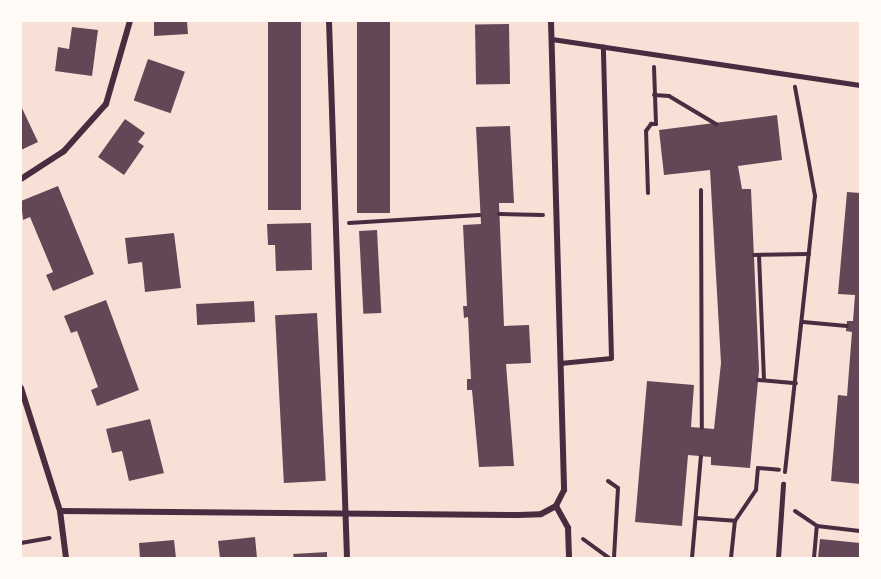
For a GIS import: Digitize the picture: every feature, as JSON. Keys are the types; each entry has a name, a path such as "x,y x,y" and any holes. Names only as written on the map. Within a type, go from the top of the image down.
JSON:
{"street":[{"path":"21,179 64,152 106,104 130,21"},
{"path":"329,21 338,224 347,558"},
{"path":"60,511 344,511 518,515 542,514 555,506 564,490 551,21"},
{"path":"21,388 60,511 66,558"},
{"path":"555,506 568,528 569,558"}],"lane":[{"path":"552,39 860,85"},
{"path":"560,363 611,358 603,47"},
{"path":"778,558 783,484"}],"path":[{"path":"648,193 646,131 651,124 656,124 654,54"},
{"path":"783,484 803,322 815,196 793,75"},
{"path":"654,95 669,96 717,124"},
{"path":"701,190 702,428"},
{"path":"499,214 556,215"},
{"path":"338,224 480,215"},
{"path":"764,380 756,255 809,254"},
{"path":"803,322 847,326"},
{"path":"758,380 796,383"},
{"path":"692,558 701,456"},
{"path":"731,558 735,521 756,490 758,468 785,471"},
{"path":"598,549 612,558 618,488 608,481"},
{"path":"782,502 817,526 860,531"},
{"path":"696,518 735,521"},
{"path":"814,558 817,526"},
{"path":"21,543 63,536"}],"building":[{"path":"154,21 187,21 188,34 154,36"},
{"path":"268,21 301,21 301,210 268,210"},
{"path":"357,21 390,21 390,213 357,213"},
{"path":"509,24 510,84 476,85 475,25"},
{"path":"72,27 98,30 92,76 55,71 58,47 69,49"},
{"path":"148,59 185,72 171,113 134,101"},
{"path":"21,106 38,142 21,150"},
{"path":"777,115 782,160 738,166 742,189 751,189 759,370 750,468 711,465 711,457 688,455 682,526 635,522 647,381 694,385 691,427 714,429 721,363 710,170 664,175 659,130"},
{"path":"125,119 145,133 138,142 144,146 124,175 98,157"},
{"path":"510,126 514,203 499,203 504,326 529,325 531,363 506,364 514,466 479,467 472,390 467,390 467,379 471,379 468,317 464,318 463,306 467,306 463,225 481,224 476,127"},
{"path":"58,186 94,274 53,291 46,275 53,272 30,217 23,220 21,201"},
{"path":"847,192 860,193 860,484 831,481 838,395 847,396 852,332 846,331 847,321 853,321 855,295 838,294"},
{"path":"311,223 312,270 276,271 275,245 268,245 267,224"},
{"path":"377,230 381,313 363,314 359,231"},
{"path":"174,233 181,288 145,292 142,262 128,264 125,238"},
{"path":"106,300 139,390 97,406 91,390 98,387 77,331 71,333 64,316"},
{"path":"254,301 255,322 197,325 196,304"},
{"path":"317,313 326,481 284,483 275,315"},
{"path":"150,419 164,473 129,481 122,451 112,453 106,429"},
{"path":"255,537 257,558 220,558 218,541"},
{"path":"820,539 860,543 860,558 818,558"},
{"path":"174,540 176,558 140,558 139,543"},
{"path":"327,552 327,558 294,558 293,554"}]}
